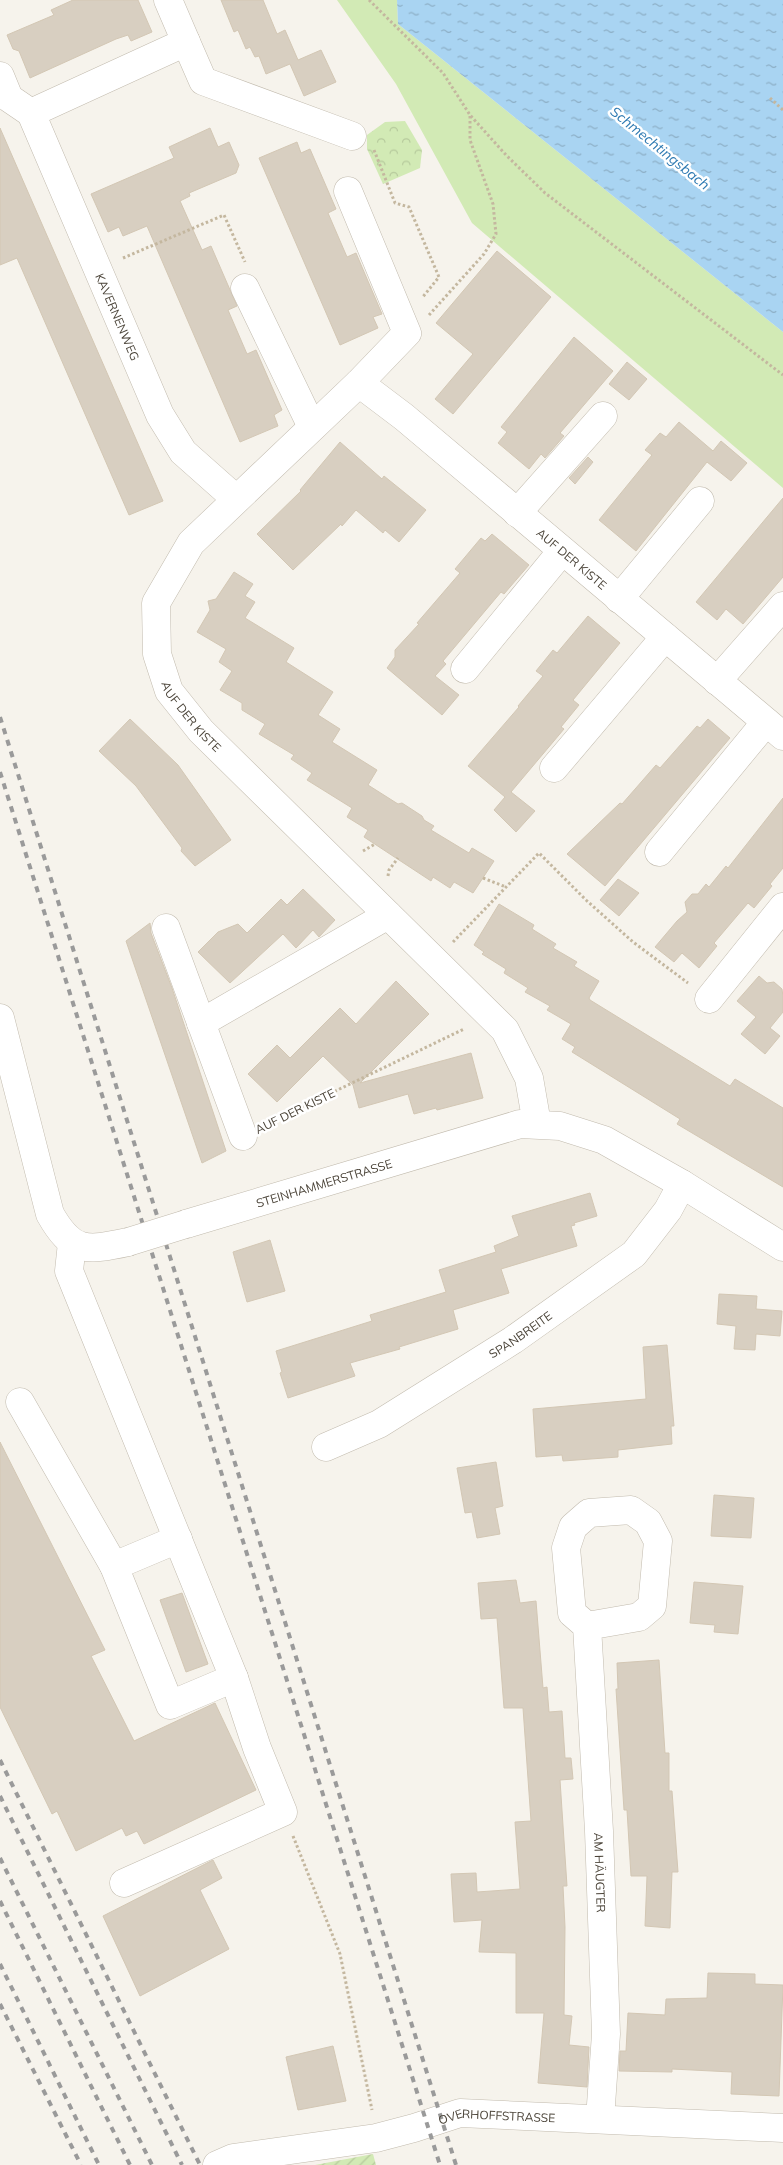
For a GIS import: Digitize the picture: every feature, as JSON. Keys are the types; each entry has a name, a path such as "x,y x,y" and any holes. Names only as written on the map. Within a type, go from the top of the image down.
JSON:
{"street":[{"path":"168,0 204,81 352,136"},
{"path":"0,76 9,98 31,113 186,42"},
{"name":"KAVERNENWEG","path":"31,113 160,414 183,452 236,499"},
{"path":"348,191 404,326"},
{"path":"245,288 312,427"},
{"name":"AUF DER KISTE","path":"404,326 359,383 191,543 156,603 157,654 169,691 201,731 505,1030 529,1078 537,1124"},
{"name":"AUF DER KISTE","path":"359,383 404,417 775,729"},
{"path":"517,513 603,416"},
{"path":"619,599 700,502"},
{"path":"465,669 562,551"},
{"path":"718,681 783,606"},
{"path":"554,768 665,637"},
{"path":"659,852 775,729"},
{"path":"710,998 783,907"},
{"path":"201,1023 388,915"},
{"name":"AUF DER KISTE","path":"166,928 243,1136"},
{"path":"0,1018 50,1214 60,1231 72,1243 69,1271 234,1678 257,1748 283,1812 124,1883"},
{"name":"STEINHAMMERSTRASSE","path":"72,1243 89,1247 128,1242 512,1127 537,1124 560,1126 604,1140 682,1184 783,1247"},
{"name":"SPANBREITE","path":"326,1447 380,1424 513,1340 634,1254 668,1210 682,1184"},
{"path":"20,1402 114,1566 170,1705 234,1678"},
{"path":"631,1510 648,1522 658,1541 652,1606 639,1618 587,1626 572,1613 566,1548 568,1541 574,1527 589,1513 631,1510"},
{"path":"114,1566 178,1540"},
{"name":"AM HÄUGTER","path":"587,1626 599,1831 606,2034 600,2119"},
{"name":"OVERHOFFSTRASSE","path":"218,2165 233,2158 376,2138 414,2128 460,2112 783,2128"}],"path":[{"path":"369,0 443,74 470,115 545,193 783,375"},
{"path":"770,98 783,110"},
{"path":"404,326 424,321 484,254 496,234 493,204 470,140 470,115"},
{"path":"352,136 371,143 395,203 408,207 439,277 420,301 404,326"},
{"path":"97,270 224,215 252,278 245,288"},
{"path":"436,961 539,853 586,900 633,942 710,998"},
{"path":"483,878 506,887"},
{"name":"AUF DER KISTE","path":"243,1136 492,1016"},
{"path":"283,1812 340,1954 369,2088 376,2138"}],"green space":[{"path":"337,0 397,0 398,24 783,332 783,488 472,223 396,84"},
{"path":"405,121 422,150 420,168 383,184 367,149 367,135 385,122"},
{"path":"373,2154 376,2165 315,2165"}],"water":[{"name":"Schmechtingsbach","path":"397,0 783,0 783,332 398,24"}],"building":[{"path":"73,0 138,0 152,32 131,41 128,35 116,39 30,78 19,51 13,49 7,35 54,15 51,10"},
{"path":"221,0 263,0 277,34 285,30 298,60 321,50 336,82 304,96 290,64 266,74 259,56 255,57 250,47 246,49 238,30 234,32"},
{"path":"0,128 163,501 129,515 17,258 0,265"},
{"path":"210,128 218,147 229,142 239,165 236,173 189,193 190,196 180,201 202,250 211,246 237,306 228,310 247,354 256,350 282,410 274,415 278,426 240,442 147,226 123,236 119,227 108,232 91,194 174,158 169,147"},
{"path":"297,142 301,153 310,149 336,209 328,213 347,257 356,253 382,314 373,317 378,328 340,345 259,158"},
{"path":"497,251 551,297 453,414 435,399 473,354 436,323"},
{"path":"574,337 613,371 560,433 564,436 545,458 541,454 529,469 498,443 507,432 501,427"},
{"path":"627,362 647,379 629,400 609,384"},
{"path":"679,422 713,451 721,441 747,463 731,481 707,462 636,551 599,520 652,455 645,450 660,433 666,437"},
{"path":"340,442 382,479 384,476 426,510 399,542 385,530 383,533 356,510 342,526 341,524 293,570 257,534 301,491"},
{"path":"588,457 593,462 575,484 569,478"},
{"path":"783,498 783,577 743,624 726,609 717,620 696,602"},
{"path":"492,534 529,565 504,594 501,592 443,661 446,664 435,676 459,695 442,715 387,668 395,657 395,650 419,624 417,623 460,573 455,569 481,538 485,541"},
{"path":"234,572 253,584 245,596 255,602 245,618 294,648 286,662 333,692 318,715 340,729 332,742 377,770 368,785 398,804 402,803 422,816 424,820 434,826 431,830 469,853 472,848 494,861 473,893 454,882 450,888 433,877 431,881 364,837 368,830 347,817 352,808 307,780 312,773 291,759 294,755 259,734 265,724 242,710 242,703 220,690 232,671 219,662 226,649 197,632 210,610 208,601 216,599"},
{"path":"588,616 620,643 573,700 579,705 561,727 564,729 511,792 535,811 516,832 494,810 505,797 468,766 543,676 536,671 553,650 557,653"},
{"path":"130,719 178,765 231,840 195,866 181,851 182,848 136,786 99,751"},
{"path":"708,719 730,738 605,886 567,854 620,803 622,804 656,765 660,768 697,726 700,728"},
{"path":"783,798 783,868 770,884 772,886 754,908 748,903 714,943 717,946 699,968 682,953 674,962 655,947 687,912 685,902 692,894 698,894 706,884 709,887 726,866 728,868"},
{"path":"618,879 639,893 619,916 600,900"},
{"path":"303,889 335,920 319,937 313,930 296,948 283,934 230,983 198,952 218,932 238,924 247,933 281,899 287,905"},
{"path":"499,904 534,925 532,929 556,944 553,948 577,962 574,966 599,981 589,998 590,1000 730,1086 735,1079 783,1108 783,1187 677,1124 680,1119 572,1052 575,1047 562,1039 571,1024 547,1010 550,1006 525,992 528,988 504,973 506,969 482,954 484,952 474,945"},
{"path":"150,923 151,933 172,988 226,1151 202,1163 126,941"},
{"path":"759,976 767,983 774,982 782,989 783,997 783,1012 770,1028 780,1036 765,1054 741,1034 756,1017 737,1001"},
{"path":"396,981 429,1014 360,1083 471,1053 483,1098 414,1114 408,1094 359,1108 353,1085 323,1056 277,1102 248,1074 277,1045 290,1058 340,1008 356,1024"},
{"path":"590,1193 597,1216 574,1223 575,1225 571,1226 577,1246 501,1269 509,1293 453,1310 458,1329 399,1347 400,1349 350,1363 355,1376 288,1398 280,1373 282,1372 276,1351 372,1321 370,1315 446,1292 439,1270 496,1252 494,1246 519,1236 512,1216"},
{"path":"270,1240 285,1291 247,1302 233,1252"},
{"path":"719,1294 757,1296 756,1309 782,1311 780,1336 756,1334 755,1350 734,1349 736,1326 717,1324"},
{"path":"667,1345 674,1426 671,1426 672,1444 618,1450 618,1457 563,1461 562,1455 536,1457 533,1409 646,1399 643,1347"},
{"path":"0,1442 105,1650 91,1656 134,1741 215,1703 256,1790 144,1844 137,1831 126,1836 122,1828 76,1851 57,1811 52,1814 0,1707"},
{"path":"496,1462 503,1506 495,1508 500,1534 477,1538 472,1512 465,1513 457,1468"},
{"path":"714,1495 754,1498 751,1538 711,1536"},
{"path":"516,1580 520,1603 536,1601 543,1688 547,1687 549,1712 562,1711 565,1758 571,1758 573,1779 560,1780 567,1886 563,1886 565,1927 564,2015 572,2016 569,2045 589,2047 587,2087 538,2083 544,2013 516,2013 516,1953 479,1952 482,1920 454,1922 451,1874 476,1873 477,1892 520,1889 515,1822 531,1821 523,1708 504,1708 497,1618 481,1619 478,1583"},
{"path":"694,1582 743,1586 738,1634 714,1632 715,1625 690,1623"},
{"path":"182,1593 208,1664 186,1672 160,1600"},
{"path":"659,1660 665,1753 669,1753 669,1791 672,1791 678,1872 672,1872 670,1928 645,1926 647,1876 631,1876 627,1810 624,1810 616,1689 618,1689 617,1663"},
{"path":"213,1860 222,1878 200,1890 229,1949 140,1996 103,1916"},
{"path":"708,1973 755,1974 755,1984 783,1985 779,2096 731,2094 732,2072 672,2069 672,2072 619,2071 620,2051 626,2051 628,2013 665,2015 666,1999 707,1998"},
{"path":"333,2046 346,2101 298,2110 286,2057"}],"railway":[{"path":"0,717 456,2165"},
{"path":"0,772 440,2165"},
{"path":"0,1760 200,2165"},
{"path":"0,1796 182,2165"},
{"path":"0,1858 152,2165"},
{"path":"0,1901 130,2165"},
{"path":"0,1964 99,2165"},
{"path":"0,2004 81,2165"}]}
